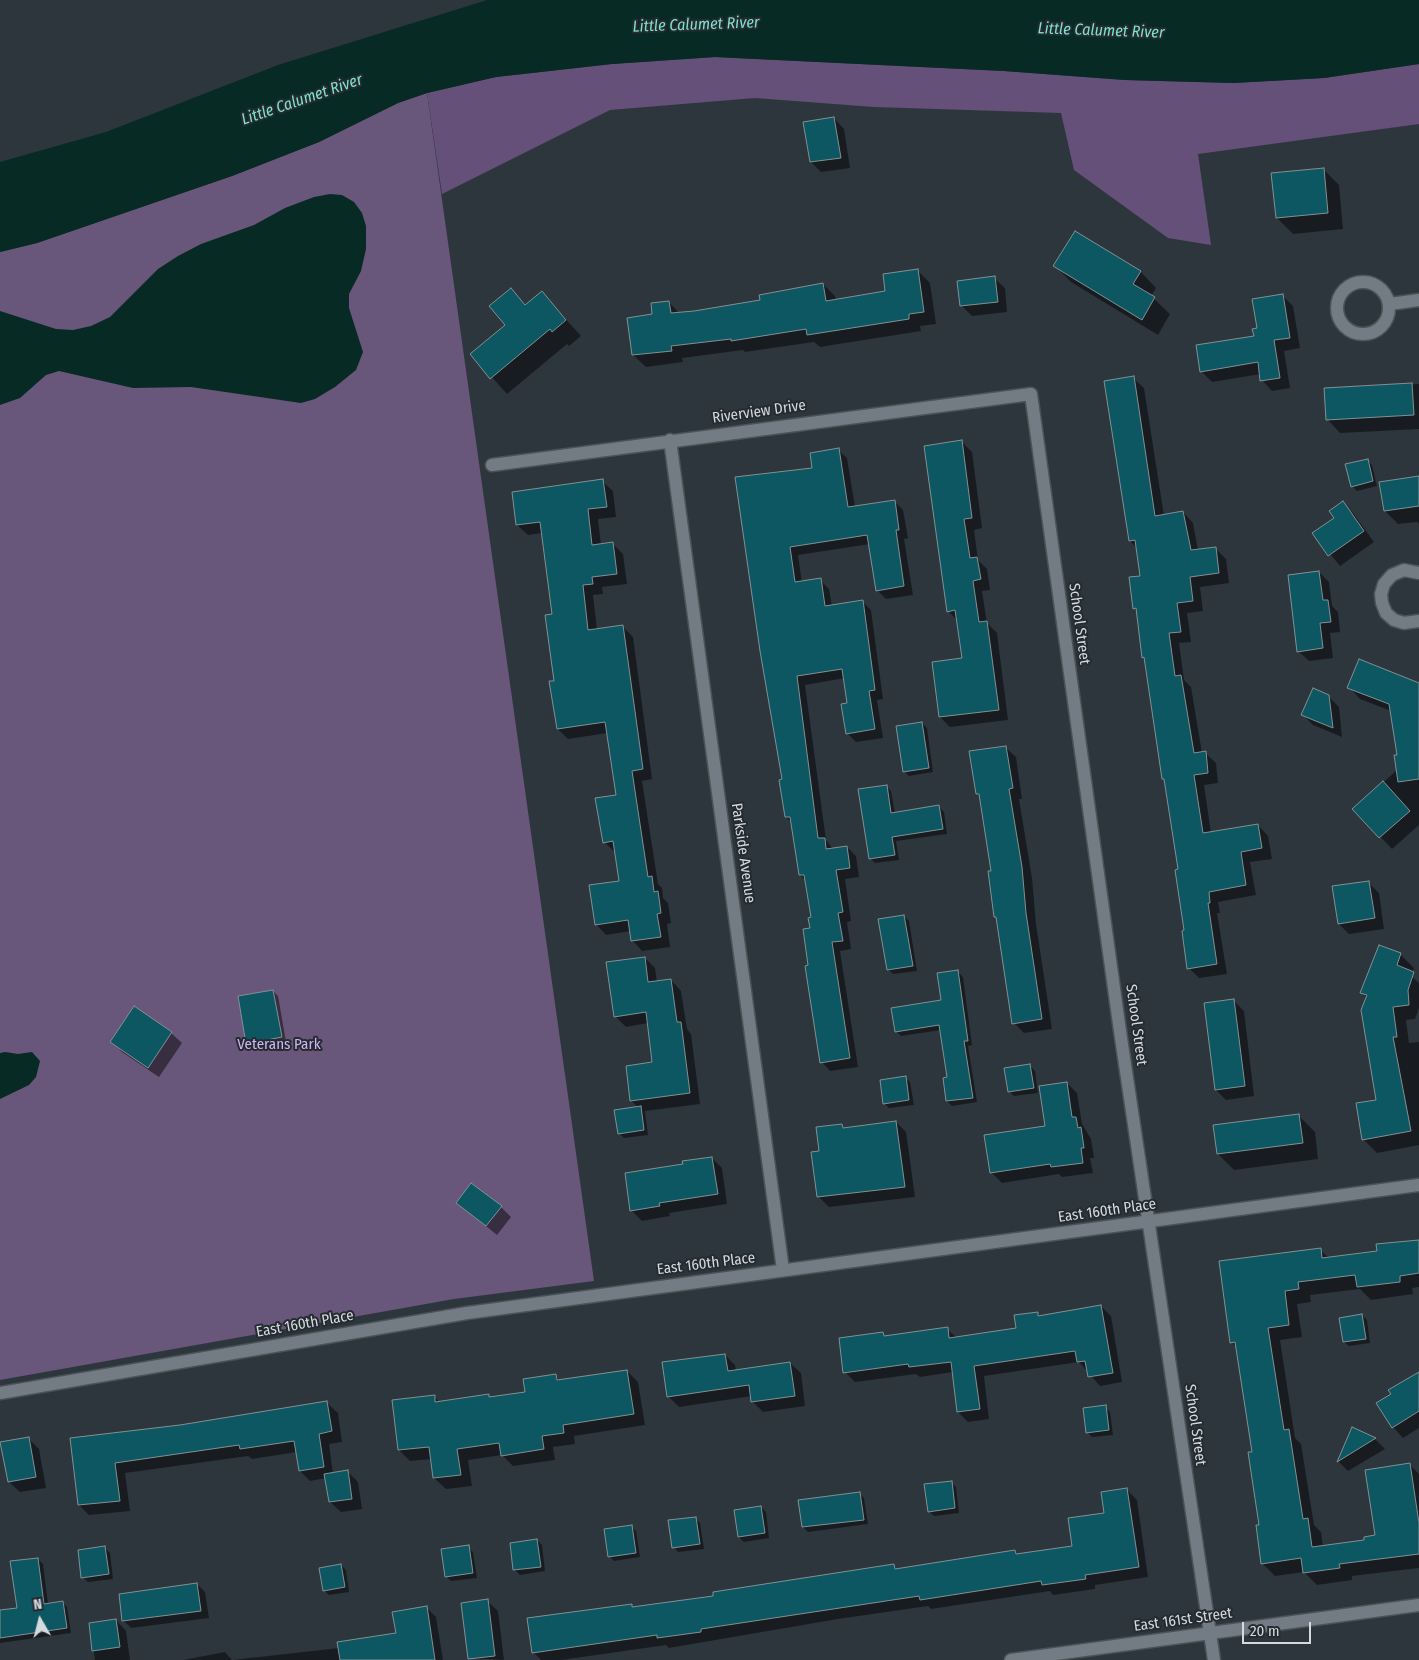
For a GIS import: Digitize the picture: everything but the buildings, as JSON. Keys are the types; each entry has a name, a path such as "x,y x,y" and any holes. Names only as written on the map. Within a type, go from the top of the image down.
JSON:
{"street":[{"path":"1359,282 1367,282 1378,286 1386,294 1390,304 1389,316 1385,324 1370,334 1359,334 1350,331 1342,324 1337,315 1340,295 1348,286 1359,282"},
{"path":"1390,304 1419,300"},
{"name":"Riverview Drive","path":"492,465 670,440 1031,394"},
{"name":"School Street","path":"1031,394 1120,1032 1214,1660"},
{"name":"Parkside Avenue","path":"670,440 783,1270"},
{"path":"1419,573 1404,570 1392,575 1384,584 1381,594 1382,604 1386,613 1394,620 1404,624 1419,621"},
{"name":"East 160th Place","path":"0,1393 467,1313 1419,1185"},
{"name":"East 161st Street","path":"1010,1660 1419,1605"}],"green space":[{"name":"Veterans Park","path":"427,93 594,1281 454,1299 0,1380 0,252 37,243 232,176 319,142 398,103"}],"shaded area":[{"path":"715,57 1004,71 1125,80 1233,83 1324,78 1419,64 1419,124 1198,154 1211,245 1168,238 1074,170 1061,113 874,107 755,98 610,110 442,194 427,93 496,77 612,64"}],"water":[{"name":"Little Calumet River","path":"487,0 1419,0 1419,64 1324,78 1234,83 1125,80 1004,71 715,57 612,64 496,77 427,93 398,103 319,142 232,176 37,243 0,252 0,162 106,132 278,65"},
{"path":"330,194 342,195 354,202 362,213 366,226 366,249 361,271 349,294 349,308 363,352 356,370 335,387 315,399 301,403 191,387 133,388 59,371 46,375 20,398 0,405 0,311 56,329 73,330 91,326 110,317 158,269 178,256 201,244 254,225 285,208 314,197"},
{"path":"32,1052 40,1061 36,1077 29,1085 0,1099 0,1053 18,1054"}]}
